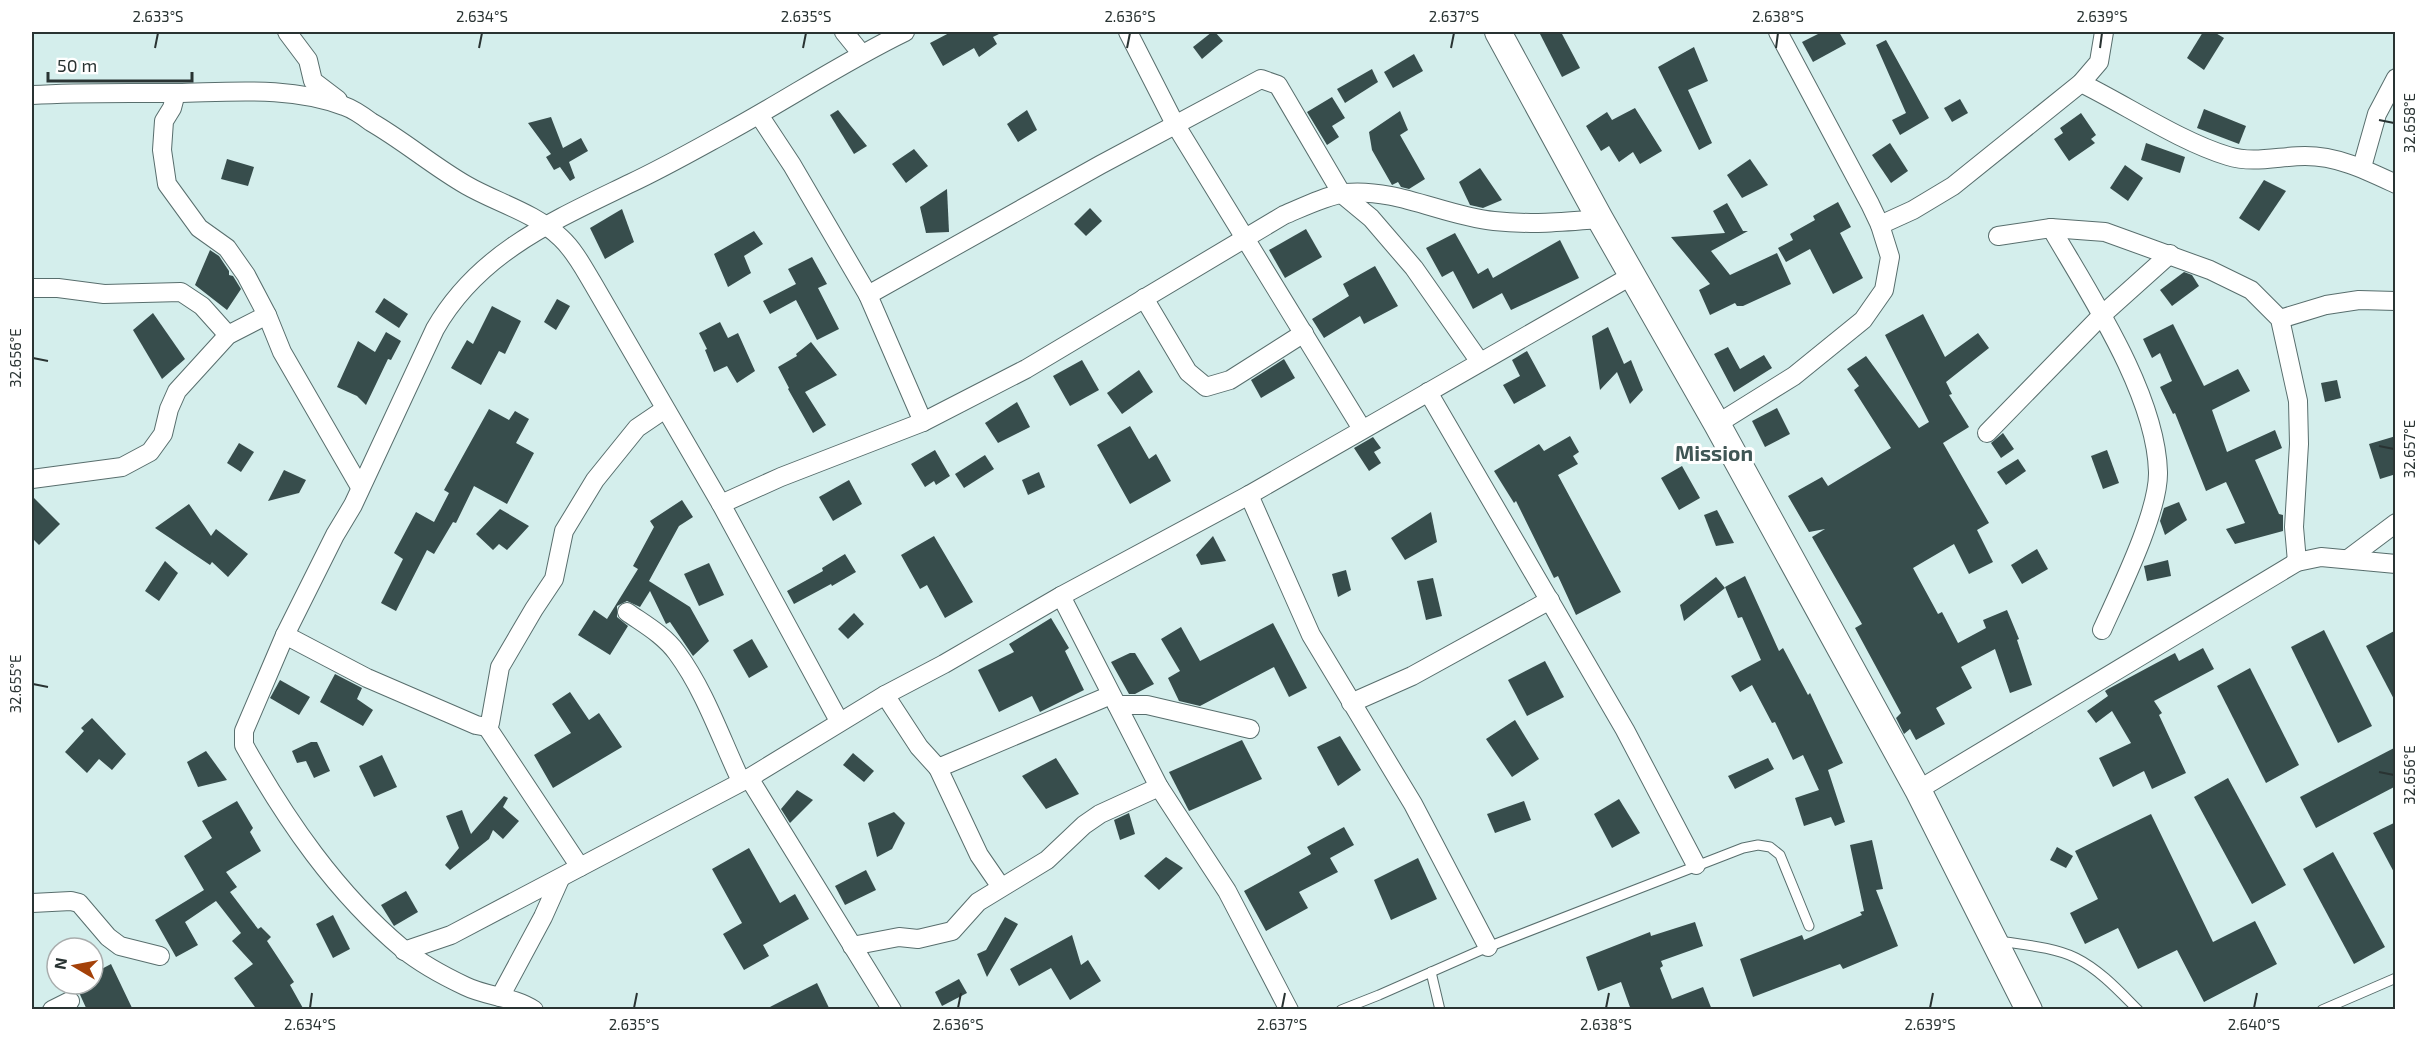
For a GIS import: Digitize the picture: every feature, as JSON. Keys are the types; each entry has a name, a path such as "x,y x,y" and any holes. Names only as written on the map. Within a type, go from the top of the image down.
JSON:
{"main road":[{"path":"1498,32 1631,276 1717,424 1918,789 2029,1010"}],"street":[{"path":"287,32 308,60 313,81 345,106 468,187 502,201 545,225 574,252 721,504 839,722"},
{"path":"844,32 861,53"},
{"path":"534,1010 467,988 404,951 352,902 294,825 244,745 244,731 285,635 360,488 435,329 449,304 468,283 498,256 545,225 657,170 759,114 861,53 905,32"},
{"path":"1128,32 1175,124 1362,429"},
{"path":"1717,424 1794,376 1863,320 1884,290 1890,257 1880,225 1781,32"},
{"path":"1880,225 1913,210 1953,186 2081,83 2099,62 2104,32"},
{"path":"2362,167 2378,114 2396,78"},
{"path":"868,295 1175,124 1261,79 1278,85 1342,194 1371,218 1414,268 1480,363"},
{"path":"2081,83 2190,140 2228,156 2248,160 2323,157 2362,167 2396,184"},
{"path":"32,95 92,91 176,93 265,91 298,94 345,106"},
{"path":"176,93 172,108 164,121 162,150 167,184 199,228 227,248 246,275 267,315 282,352 360,488"},
{"path":"759,114 792,165 868,295 923,422"},
{"path":"721,504 781,477 923,422 1026,369 1284,214 1342,194 1364,192 1397,197 1463,216 1493,221 1528,224 1600,219"},
{"path":"2051,228 2103,315 2142,396 2154,442 2158,473 2152,508 2123,585 2102,630"},
{"path":"1998,236 2051,228 2105,232 2170,254 2252,290 2280,319 2298,401 2299,444 2294,526 2297,562"},
{"path":"1987,433 2103,315 2170,254"},
{"path":"404,951 451,935 745,780 885,695 944,664 1061,596 1249,495 1631,276"},
{"path":"32,288 58,288 104,294 181,292 202,306 228,335"},
{"path":"1144,298 1188,372 1206,387 1230,380 1304,333"},
{"path":"2280,319 2326,305 2359,300 2396,301"},
{"path":"32,479 122,467 150,452 163,434 169,409 177,391 228,335 267,315"},
{"path":"1428,392 1625,730 1696,865"},
{"path":"487,727 490,723 500,667 554,579 564,531 595,480 637,428 665,409"},
{"path":"1249,495 1311,636 1413,804 1488,947"},
{"path":"2348,558 2396,523"},
{"path":"1918,789 2297,562 2321,557 2396,564"},
{"path":"1061,596 1159,787 1227,891 1289,1010"},
{"path":"1351,703 1422,671 1550,600"},
{"path":"627,612 658,633 676,652 705,702 745,780 892,1010"},
{"path":"285,635 367,678 476,725 487,727 580,867"},
{"path":"885,695 919,747 938,768 979,855 1001,887"},
{"path":"938,768 1114,700 1147,705 1250,729"},
{"path":"852,946 899,937 918,939 952,931 978,902 1047,860 1084,825 1100,814 1159,787"},
{"path":"500,997 543,917 560,879"},
{"path":"32,903 71,901 79,903 108,938 120,946 160,956"},
{"path":"52,1010 70,1001"}],"lane":[{"path":"1341,1010 1488,947 1696,865 1758,845 1770,847 1780,855 1809,926"},
{"path":"1993,940 2048,950 2076,958 2104,977 2138,1010"},
{"path":"1431,972 1440,1010"},
{"path":"2322,1010 2396,978"}],"building":[{"path":"951,32 1003,32 993,37 997,44 979,57 974,48 943,66 930,43"},
{"path":"1215,32 1223,41 1202,59 1193,47"},
{"path":"1539,32 1561,32 1580,68 1562,77"},
{"path":"1822,32 1839,32 1846,44 1813,62 1802,42"},
{"path":"2203,32 2214,32 2224,38 2204,70 2187,58"},
{"path":"1886,40 1929,118 1900,135 1892,120 1906,113 1876,45"},
{"path":"1694,47 1708,81 1688,90 1712,143 1699,150 1658,67"},
{"path":"1414,54 1423,71 1393,88 1384,72"},
{"path":"1372,69 1378,82 1345,103 1337,89"},
{"path":"1332,97 1345,118 1332,126 1339,137 1327,145 1307,112"},
{"path":"1960,99 1968,113 1952,122 1944,108"},
{"path":"1635,108 1662,151 1640,164 1633,152 1619,162 1609,146 1601,151 1586,126 1607,112 1612,120"},
{"path":"2204,109 2246,126 2239,144 2197,128"},
{"path":"838,110 867,146 854,154 830,115"},
{"path":"1027,110 1037,130 1018,142 1007,124"},
{"path":"1400,111 1408,130 1400,135 1425,179 1409,189 1401,187 1398,182 1392,185 1372,150 1369,132"},
{"path":"2081,113 2096,135 2091,139 2095,143 2069,161 2054,139 2063,133 2060,128"},
{"path":"551,117 563,148 581,138 588,151 569,162 575,178 570,181 560,167 554,170 546,157 551,154 528,123"},
{"path":"1890,143 1908,171 1891,183 1872,155"},
{"path":"2146,143 2185,157 2180,173 2141,160"},
{"path":"914,149 928,166 906,183 892,164"},
{"path":"227,159 254,167 248,186 221,179"},
{"path":"1750,159 1768,185 1742,198 1727,175"},
{"path":"2125,165 2143,178 2128,201 2110,188"},
{"path":"1480,168 1502,200 1483,208 1470,205 1459,182"},
{"path":"2264,180 2286,191 2259,231 2239,218"},
{"path":"947,189 949,232 926,233 920,207"},
{"path":"1838,202 1851,227 1840,233 1863,278 1833,294 1810,249 1786,262 1778,248 1793,240 1790,234 1815,220 1813,216"},
{"path":"1727,203 1743,231 1748,231 1711,251 1730,275 1777,253 1791,284 1743,306 1737,306 1735,303 1710,315 1699,290 1710,284 1671,237 1725,233 1713,211"},
{"path":"1090,208 1102,221 1086,236 1074,224"},
{"path":"622,209 634,242 605,259 590,228"},
{"path":"1306,229 1322,257 1285,278 1269,250"},
{"path":"754,231 763,244 744,256 751,273 728,287 714,254"},
{"path":"1455,233 1478,274 1488,268 1493,278 1560,240 1579,278 1511,310 1502,293 1473,309 1453,271 1442,277 1426,248"},
{"path":"210,250 219,256 229,271 229,275 233,276 241,289 227,310 195,285"},
{"path":"812,257 827,284 818,288 839,329 817,340 796,300 770,314 763,301 796,284 788,269"},
{"path":"1375,266 1398,306 1364,324 1360,316 1324,338 1312,319 1349,296 1343,284"},
{"path":"2184,272 2192,275 2199,286 2172,306 2160,290"},
{"path":"384,298 408,314 399,328 375,312"},
{"path":"557,299 570,306 556,330 544,322"},
{"path":"492,306 521,321 505,354 499,351 481,385 451,368 467,340 473,344"},
{"path":"153,313 185,359 162,379 133,330"},
{"path":"1923,314 1945,357 1978,333 1989,348 1946,382 1952,394 1949,395 1969,427 1943,443 1989,523 1977,530 1993,562 1969,574 1954,544 1913,568 1938,614 1942,612 1958,643 1986,628 1983,620 2007,610 2019,639 2017,640 2032,685 2010,693 1995,649 1961,667 1972,688 1936,708 1945,724 1916,740 1910,729 1904,734 1896,718 1901,713 1855,628 1862,624 1812,537 1825,529 1809,532 1788,496 1822,477 1828,486 1891,448 1854,390 1859,386 1847,369 1866,356 1919,428 1929,422 1885,335"},
{"path":"720,322 728,338 738,333 755,371 737,383 727,366 714,372 699,333"},
{"path":"2173,324 2204,386 2238,369 2250,391 2212,410 2227,452 2275,430 2282,448 2255,460 2279,514 2283,515 2283,531 2235,544 2226,529 2245,523 2226,482 2206,491 2175,413 2173,414 2160,387 2172,381 2160,353 2152,358 2143,339"},
{"path":"1608,327 1624,364 1631,360 1643,390 1630,404 1617,372 1600,390 1592,336"},
{"path":"386,332 401,341 391,360 388,359 366,405 357,396 337,387 358,341 375,352"},
{"path":"811,342 837,375 805,392 826,425 813,433 778,367 797,356 796,354"},
{"path":"1728,347 1740,369 1764,355 1772,368 1734,392 1714,354"},
{"path":"1527,351 1546,386 1514,404 1503,385 1520,376 1512,360"},
{"path":"1284,359 1295,378 1261,398 1251,380"},
{"path":"1082,360 1099,390 1070,406 1053,376"},
{"path":"1139,370 1153,392 1122,414 1107,393"},
{"path":"2337,380 2341,398 2325,402 2321,383"},
{"path":"1017,402 1030,427 998,443 985,423"},
{"path":"1777,408 1790,434 1765,447 1752,421"},
{"path":"489,409 509,420 515,411 529,419 516,443 534,453 507,504 474,486 456,523 453,522 434,554 427,550 396,611 381,603 403,559 394,553 416,512 434,522 449,493 444,490"},
{"path":"1130,426 1149,459 1156,454 1171,481 1130,504 1097,445"},
{"path":"2003,433 2014,449 2001,458 1991,443"},
{"path":"1570,436 1579,452 1573,456 1578,464 1558,475 1621,592 1576,615 1558,576 1554,578 1516,501 1514,503 1494,471 1539,444 1544,451"},
{"path":"2396,436 2396,474 2380,479 2369,444"},
{"path":"1373,437 1381,448 1374,452 1381,463 1369,471 1354,448"},
{"path":"239,443 254,452 241,472 227,463"},
{"path":"935,450 950,476 936,485 934,481 925,487 911,464"},
{"path":"2107,450 2119,483 2103,489 2091,456"},
{"path":"985,455 994,469 964,488 955,474"},
{"path":"2018,459 2026,471 2006,485 1997,472"},
{"path":"1682,466 1700,498 1679,510 1661,478"},
{"path":"284,470 306,480 299,493 268,501"},
{"path":"1039,472 1045,487 1028,495 1022,480"},
{"path":"849,480 862,504 833,521 819,497"},
{"path":"32,496 60,524 39,545 32,538"},
{"path":"682,500 693,517 679,526 649,581 690,607 709,641 693,656 670,622 666,624 650,591 640,607 627,601 617,606 617,617 628,626 610,655 578,635 594,610 607,619 638,569 633,566 654,527 650,521"},
{"path":"2179,502 2187,520 2165,535 2160,521 2164,508"},
{"path":"189,504 211,536 216,529 248,554 228,577 212,562 210,565 155,528"},
{"path":"500,509 529,526 507,550 499,544 493,550 476,534"},
{"path":"1717,510 1734,543 1716,546 1704,515"},
{"path":"1431,512 1437,542 1405,560 1391,538"},
{"path":"934,536 973,602 945,618 927,585 920,589 901,555"},
{"path":"1213,536 1226,561 1201,565 1196,555"},
{"path":"2037,549 2048,569 2022,584 2011,565"},
{"path":"845,554 856,572 794,604 787,591 823,571 822,568"},
{"path":"2168,560 2171,576 2147,581 2144,566"},
{"path":"165,561 178,573 159,601 145,591"},
{"path":"709,563 724,595 699,606 684,574"},
{"path":"1346,570 1351,590 1338,597 1332,574"},
{"path":"1745,576 1779,651 1783,648 1808,695 1810,693 1843,763 1828,770 1845,822 1835,826 1831,817 1804,826 1795,798 1819,790 1803,755 1793,760 1775,722 1772,723 1752,685 1740,692 1731,676 1761,660 1742,617 1738,618 1725,587"},
{"path":"1716,577 1725,588 1684,621 1680,605"},
{"path":"1433,578 1442,616 1426,620 1417,581"},
{"path":"854,613 864,624 848,639 838,629"},
{"path":"1051,618 1069,648 1065,651 1084,690 1040,712 1032,696 999,712 978,670 1014,652 1009,644"},
{"path":"1273,623 1307,688 1289,697 1274,667 1200,706 1179,701 1168,678 1180,671 1161,639 1181,627 1200,661"},
{"path":"2324,630 2372,726 2338,743 2291,647"},
{"path":"2396,630 2396,703 2366,646"},
{"path":"752,639 768,667 749,678 733,650"},
{"path":"2203,648 2214,669 2154,701 2162,713 2159,715 2186,773 2152,789 2144,771 2113,787 2099,758 2131,743 2112,711 2096,723 2087,711 2108,696 2105,691 2108,689 2175,653 2179,661"},
{"path":"1135,653 1154,684 1135,694 1129,694 1111,662"},
{"path":"1545,661 1564,697 1527,716 1508,680"},
{"path":"2250,668 2299,765 2266,783 2217,686"},
{"path":"335,674 362,688 357,699 373,710 363,726 320,702"},
{"path":"280,680 310,697 299,715 270,698"},
{"path":"570,692 589,720 599,713 622,747 553,788 534,755 571,733 552,704"},
{"path":"92,718 126,754 112,770 99,759 87,773 65,752 84,731 81,728"},
{"path":"1515,720 1539,759 1512,777 1486,739"},
{"path":"1340,736 1361,770 1338,786 1317,747"},
{"path":"1242,740 1262,779 1189,811 1169,772"},
{"path":"311,742 317,742 330,771 314,778 306,761 297,763 292,751"},
{"path":"2396,747 2396,786 2316,828 2300,797"},
{"path":"206,751 227,780 198,787 187,762"},
{"path":"853,753 874,771 864,782 843,765"},
{"path":"382,755 397,787 374,797 359,766"},
{"path":"1056,758 1079,794 1046,809 1022,776"},
{"path":"1768,758 1774,769 1735,789 1728,776"},
{"path":"2228,778 2286,885 2252,904 2194,797"},
{"path":"797,790 813,800 790,823 781,809"},
{"path":"504,796 508,798 503,807 519,821 503,839 493,830 489,839 450,870 445,865 459,848 446,816 462,810 471,834"},
{"path":"1619,799 1640,833 1612,848 1594,814"},
{"path":"237,801 253,828 250,832 261,851 226,872 237,887 230,892 258,929 261,927 271,937 267,941 294,982 290,985 304,1010 257,1010 234,978 253,964 232,941 241,933 216,901 185,922 198,945 176,957 155,920 204,890 184,856 212,838 202,821"},
{"path":"1524,801 1531,820 1495,833 1487,814"},
{"path":"894,812 905,823 892,849 877,857 868,823"},
{"path":"1129,813 1135,834 1120,840 1114,820"},
{"path":"2151,814 2213,942 2255,921 2277,964 2204,1002 2177,950 2138,969 2118,928 2085,944 2070,913 2098,899 2075,851"},
{"path":"2396,822 2396,876 2373,833"},
{"path":"1344,827 1354,845 1330,858 1338,872 1299,892 1308,908 1266,931 1244,891 1311,854 1307,847"},
{"path":"1872,840 1883,889 1876,890 1898,946 1843,969 1840,964 1753,997 1740,959 1802,935 1804,940 1862,915 1860,912 1864,911 1850,845"},
{"path":"2057,847 2073,856 2066,868 2050,860"},
{"path":"749,848 780,903 795,894 809,919 763,945 769,956 744,970 723,934 742,923 712,869"},
{"path":"2333,852 2385,947 2354,964 2303,869"},
{"path":"1166,857 1183,868 1159,890 1144,876"},
{"path":"1418,858 1437,899 1391,920 1374,880"},
{"path":"866,870 876,890 845,905 835,886"},
{"path":"406,891 418,912 394,926 381,905"},
{"path":"333,915 350,949 333,958 316,924"},
{"path":"1005,917 1018,924 987,977 977,954 986,950"},
{"path":"1695,922 1703,946 1661,961 1663,966 1660,968 1672,999 1703,987 1712,1010 1631,1010 1621,982 1598,991 1586,957 1650,932 1651,936"},
{"path":"1072,935 1081,965 1088,960 1101,981 1070,1000 1051,968 1019,986 1010,969"},
{"path":"111,964 133,1010 87,1010 81,996 105,996 105,967"},
{"path":"959,979 967,993 942,1006 935,992"},
{"path":"817,983 830,1010 764,1010"}],"district":[{"name":"Mission","path":"1714,452"}]}
